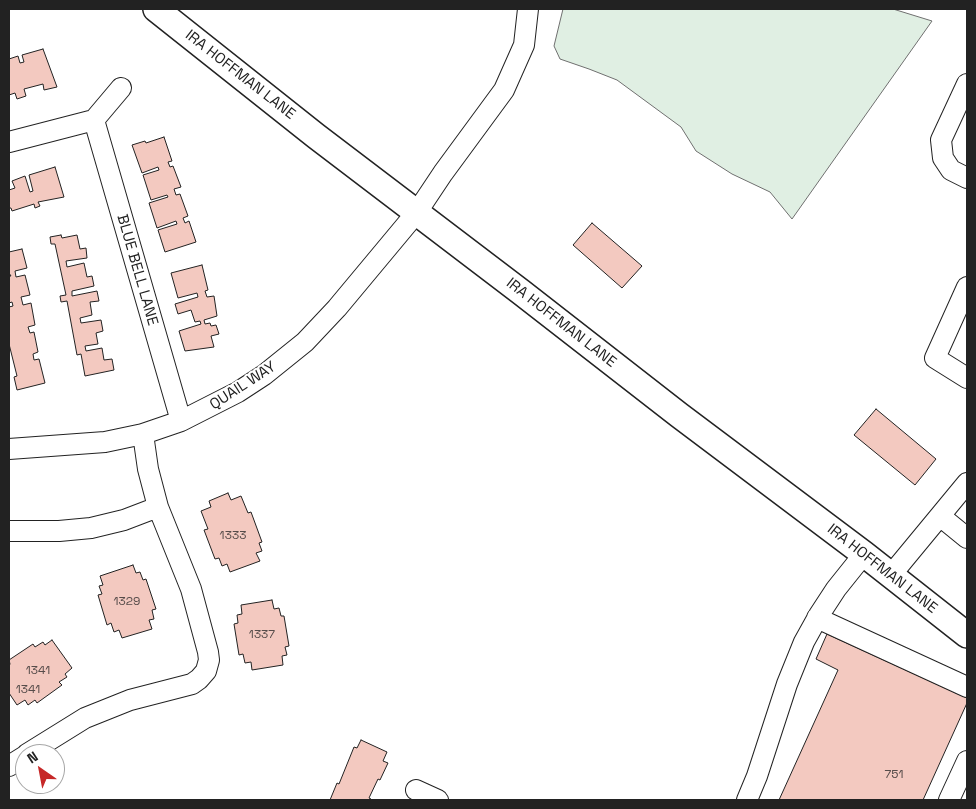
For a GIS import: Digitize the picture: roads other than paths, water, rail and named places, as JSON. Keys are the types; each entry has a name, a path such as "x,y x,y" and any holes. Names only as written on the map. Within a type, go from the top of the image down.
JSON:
{"main road":[{"name":"IRA HOFFMAN LANE","path":"156,9 316,136 679,415 864,554 967,635"}],"street":[{"name":"QUAIL WAY","path":"9,449 105,442 143,434 181,421 238,392 305,342 337,308 417,212 504,90 524,45 528,9"},
{"path":"967,84 941,140 944,158 951,170 967,178"},
{"path":"9,142 94,120 121,88"},
{"name":"BLUE BELL LANE","path":"94,120 181,421"},
{"path":"967,287 935,358 967,378"},
{"path":"44,744 86,718 130,700 192,684 206,671 209,660 208,652 193,598 158,507 148,469 143,434"},
{"path":"891,575 967,483"},
{"path":"9,531 59,532 91,528 124,520 158,507"},
{"path":"940,516 967,538"},
{"path":"747,800 762,762 787,684 804,642 836,589 864,554"},
{"path":"817,618 967,686"},
{"path":"949,800 967,761"},
{"path":"416,790 438,800"}]}
